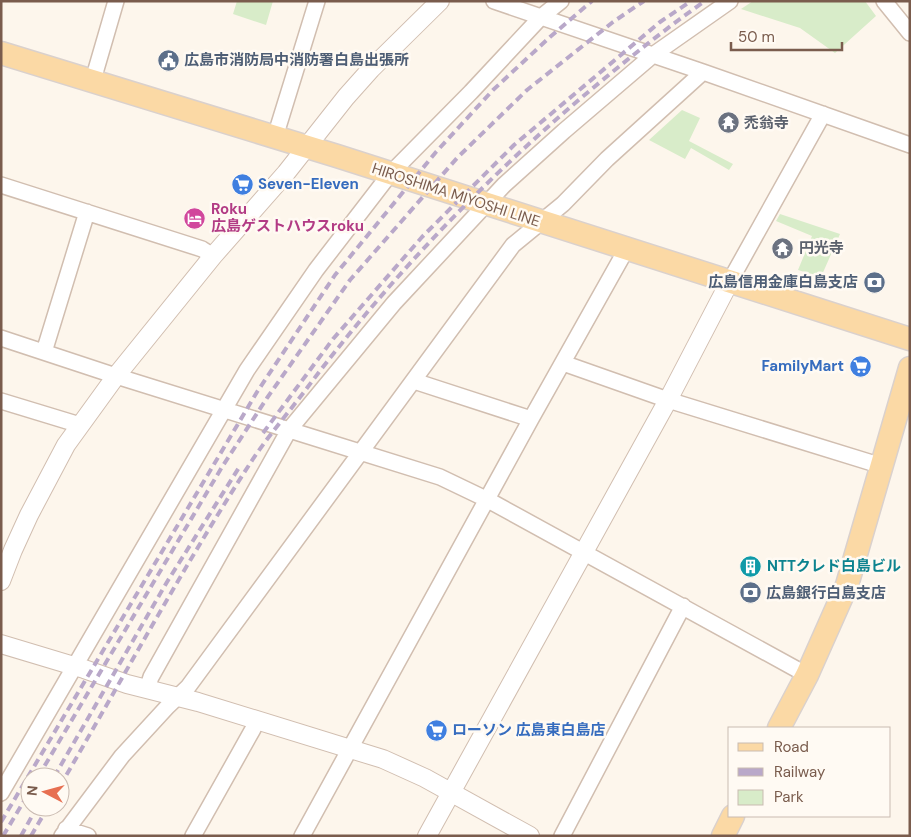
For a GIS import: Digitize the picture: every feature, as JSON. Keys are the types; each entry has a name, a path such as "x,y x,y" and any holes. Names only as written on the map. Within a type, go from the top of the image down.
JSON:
{"main road":[{"name":"HIROSHIMA MIYOSHI LINE","path":"1,53 307,147 910,339"},
{"path":"780,727 808,675 847,584 910,368"},
{"path":"723,836 732,817"}],"street":[{"path":"92,80 116,1"},
{"path":"274,137 317,1"},
{"path":"1,581 7,548 29,515 80,425 116,376 213,256 307,147 346,97 371,69 440,1"},
{"path":"494,1 910,145"},
{"path":"1,793 247,370 316,270 390,174 541,17 560,1"},
{"path":"147,689 151,678 288,430 394,303 504,185 564,131 653,55 730,1"},
{"path":"884,1 910,32"},
{"path":"88,836 64,832 122,756 188,687 513,245 563,204 607,159 703,72"},
{"path":"428,836 823,114"},
{"path":"1,185 202,249 213,256"},
{"path":"44,352 87,212"},
{"path":"302,836 627,248"},
{"path":"1,338 116,376 440,477 488,500 808,675"},
{"path":"563,363 668,400 882,466"},
{"path":"414,381 531,419"},
{"path":"1,402 80,425"},
{"path":"562,836 684,606"},
{"path":"1,644 127,684 257,720 405,768 530,836"},
{"path":"193,836 257,720"}],"green space":[{"path":"237,1 273,1 266,25 233,14"},
{"path":"753,1 865,1 876,16 835,53 800,28 741,9"},
{"path":"682,110 700,118 689,141 733,164 729,170 691,148 685,159 649,140"},
{"path":"780,214 840,234 821,277 798,270 812,236 776,221"}],"railway":[{"path":"1,822 257,392 335,275 436,152 493,90 592,1"},
{"path":"44,767 222,467 267,398 350,280 457,158 527,90 613,22 644,1"},
{"path":"263,433 333,339 422,237 514,145 660,22 691,1"},
{"path":"70,769 177,582 251,462 271,433 339,346 373,305 444,227 519,153 612,72 705,1"},
{"path":"60,767 167,582 240,466"},
{"path":"3,836 20,808"},
{"path":"21,836 31,817"},
{"path":"31,836 42,817"}],"place":[{"name":"広島市消防局中消防署白島出張所","path":"168,60"},
{"name":"禿翁寺","path":"728,123"},
{"name":"Seven-Eleven","path":"242,184"},
{"name":"Roku 広島ゲストハウスroku","path":"195,218"},
{"name":"円光寺","path":"783,248"},
{"name":"広島信用金庫白島支店","path":"874,282"},
{"name":"FamilyMart","path":"860,366"},
{"name":"NTTクレド白島ビル","path":"751,566"},
{"name":"広島銀行白島支店","path":"750,593"},
{"name":"ローソン 広島東白島店","path":"436,730"}]}
